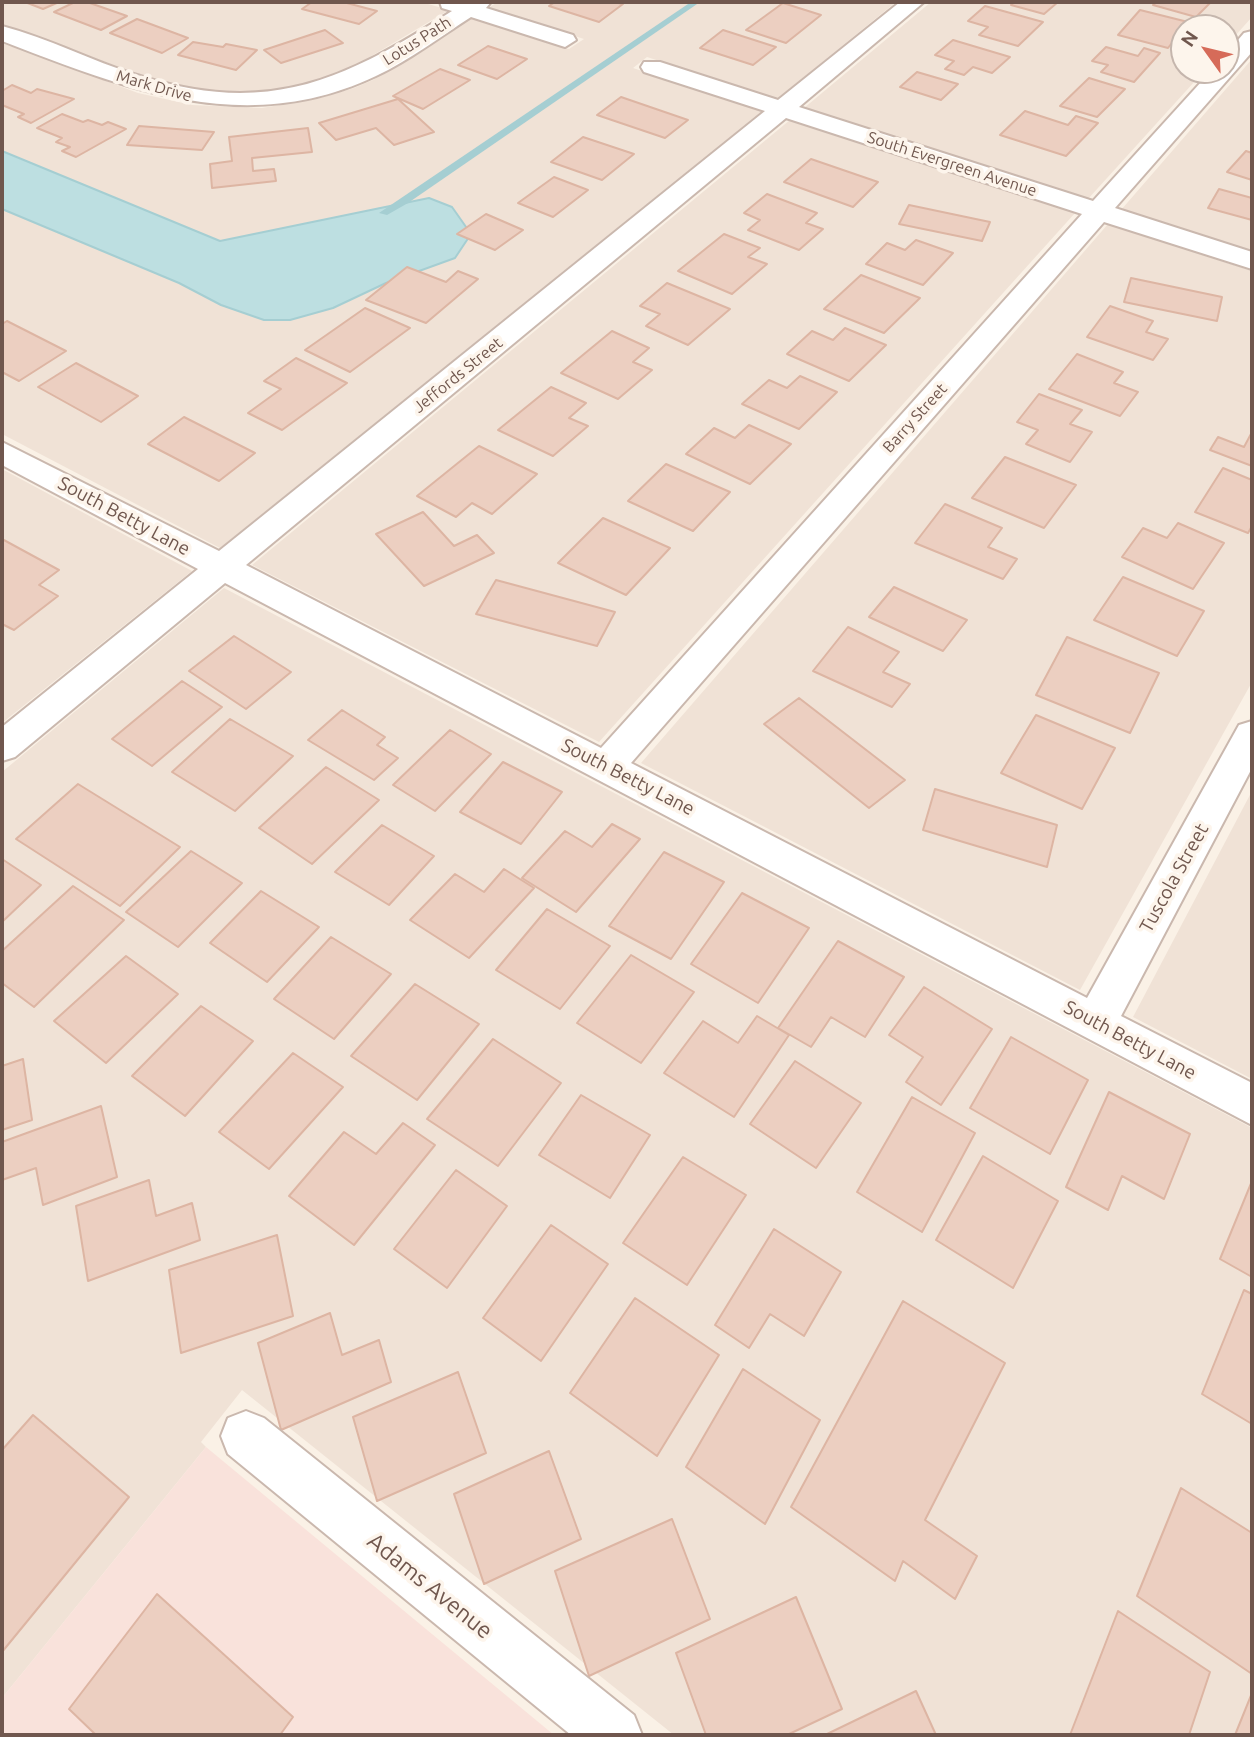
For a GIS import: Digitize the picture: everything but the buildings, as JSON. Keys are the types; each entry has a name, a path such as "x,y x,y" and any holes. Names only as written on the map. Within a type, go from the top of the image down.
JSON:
{"street":[{"path":"444,2 474,6 565,40"},
{"name":"Jeffords Street","path":"2,747 914,2"},
{"name":"Lotus Path","path":"353,78 474,6"},
{"name":"Mark Drive","path":"2,33 148,87 194,98 263,101 311,92 353,78"},
{"name":"Barry Street","path":"1240,52 1252,38"},
{"name":"South Evergreen Avenue","path":"653,67 1252,261"},
{"name":"Barry Street","path":"607,766 1212,84"},
{"name":"South Betty Lane","path":"2,452 1096,1021 1252,1105"},
{"name":"Tuscola Street","path":"1096,1021 1252,735"},
{"name":"Adams Avenue","path":"246,1436 614,1735"}],"shaded area":[{"path":"2,2 421,2 449,10 343,73 304,86 262,93 199,91 157,81 2,24"},
{"path":"498,2 896,2 777,99 647,57 633,68 762,111 220,548 2,434 2,209 179,283 221,305 363,293 455,258 429,198 220,241 2,151 2,42 138,93 192,105 262,108 320,98 373,80 472,18 569,49 584,39 488,8"},
{"path":"931,2 1252,2 1252,17 1240,30 1240,14 1170,14 1170,84 1192,84 1088,199 804,108"},
{"path":"1252,59 1252,252 1121,210 1230,84 1240,84 1240,73"},
{"path":"790,120 1075,213 599,742 252,565"},
{"path":"1108,224 1252,271 1252,682 1080,990 641,763"},
{"path":"2,469 192,571 2,723"},
{"path":"224,588 1252,1128 1252,1735 674,1735 242,1390 201,1442 206,1447 2,1698 2,772"},
{"path":"1252,791 1252,1079 1133,1017"},
{"path":"206,1447 554,1735 2,1735 2,1698"}],"water":[{"path":"2,151 220,241 429,198 452,207 471,234 455,258 386,283 333,308 290,320 264,320 221,305 179,283 2,209"}],"waterway":[{"path":"384,213 696,2"}]}
